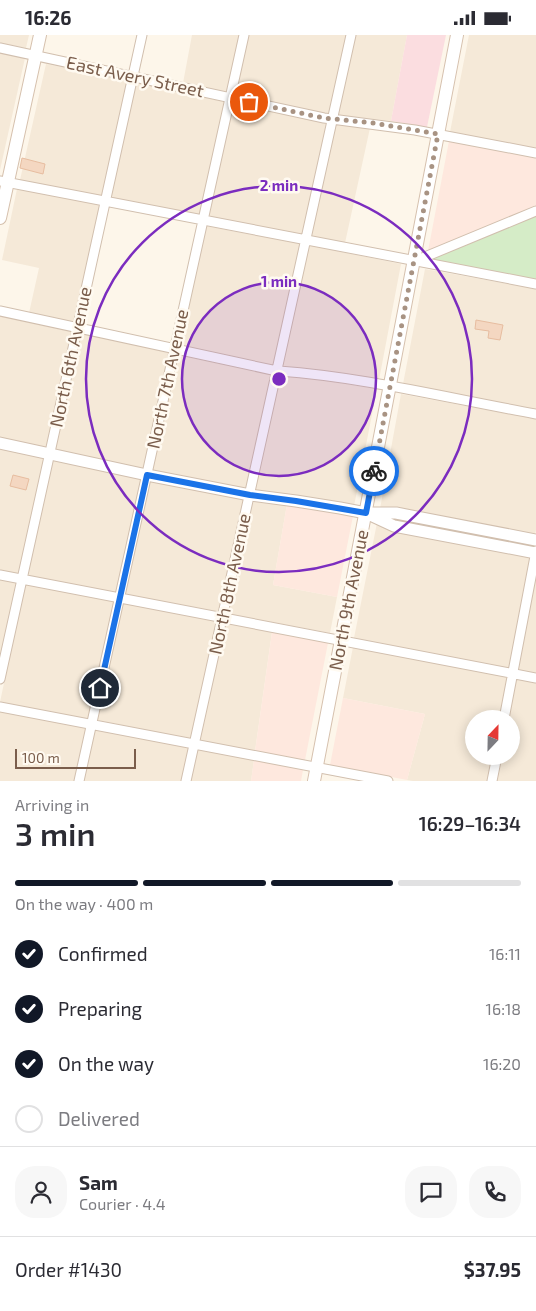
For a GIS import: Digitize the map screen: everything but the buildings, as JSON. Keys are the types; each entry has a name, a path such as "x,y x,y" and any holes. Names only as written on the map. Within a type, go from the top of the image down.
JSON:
{"main road":[{"path":"0,219 4,182 40,35"},
{"name":"North 9th Avenue","path":"314,781 457,35"}],"street":[{"name":"North 6th Avenue","path":"0,679 142,35"},
{"name":"North 7th Avenue","path":"79,781 244,35"},
{"name":"North 8th Avenue","path":"186,781 351,35"},
{"name":"East Avery Street","path":"0,48 332,119 373,123 536,153"},
{"path":"4,182 536,284"},
{"path":"414,261 536,211"},
{"path":"0,311 276,371 318,375 389,386 536,415"},
{"path":"0,443 250,495 366,513 396,513 536,540"},
{"path":"366,513 394,526 536,552 506,710"},
{"path":"0,575 536,678"},
{"path":"0,707 388,781"},
{"path":"492,781 495,765"}],"shaded area":[{"path":"0,35 29,35 26,48 0,43"},
{"path":"192,35 240,35 227,93 183,83"},
{"path":"248,35 346,35 329,114 235,94"},
{"path":"355,35 407,35 391,121 337,115"},
{"path":"407,35 446,35 427,127 391,121"},
{"path":"469,35 536,35 536,148 450,132"},
{"path":"0,53 25,58 0,170"},
{"path":"46,64 128,80 102,196 20,180"},
{"path":"135,82 225,102 200,215 110,198"},
{"path":"233,103 327,123 303,235 208,216"},
{"path":"335,124 370,128 345,243 311,236"},
{"path":"449,141 536,158 536,206 428,251"},
{"path":"17,189 100,205 74,323 29,313 39,268 2,260"},
{"path":"206,226 301,244 274,366 180,346"},
{"path":"308,245 401,264 379,380 282,366"},
{"path":"425,269 536,289 536,410 403,384"},
{"path":"0,316 72,332 46,449 0,438"},
{"path":"80,333 170,353 144,470 54,450"},
{"path":"178,355 272,375 247,490 152,472"},
{"path":"280,375 377,389 354,506 255,491"},
{"path":"401,394 536,419 535,535 380,509"},
{"path":"0,448 44,458 19,574 0,570"},
{"path":"52,459 142,479 117,593 27,575"},
{"path":"150,481 245,499 220,612 125,594"},
{"path":"253,500 287,504 273,585 337,597 330,633 228,614"},
{"path":"287,504 353,516 337,597 273,585"},
{"path":"377,523 531,556 509,668 354,638"},
{"path":"536,573 536,673 517,670"},
{"path":"0,580 17,583 0,660"},
{"path":"25,584 114,602 89,719 0,702"},
{"path":"123,603 218,622 191,739 97,720"},
{"path":"226,623 272,632 255,751 199,740"},
{"path":"272,632 328,643 305,760 255,751"},
{"path":"353,647 508,677 502,710 465,710 465,765 491,765 488,781 407,780 425,714 343,698"},
{"path":"516,679 536,683 536,781 496,781 499,765 520,765 520,710 510,710"},
{"path":"343,698 425,714 407,780 330,765"},
{"path":"0,711 87,728 75,781 0,781"},
{"path":"95,730 189,748 182,781 83,781"},
{"path":"197,749 254,760 251,781 190,781"},
{"path":"254,760 303,770 301,781 251,781"}],"green space":[{"path":"536,215 536,280 430,259"}],"way so far":[{"path":"249,102 324,118 373,123 438,134 374,471"}],"route":[{"path":"100,688 147,475 250,495 366,513 374,471"}]}
